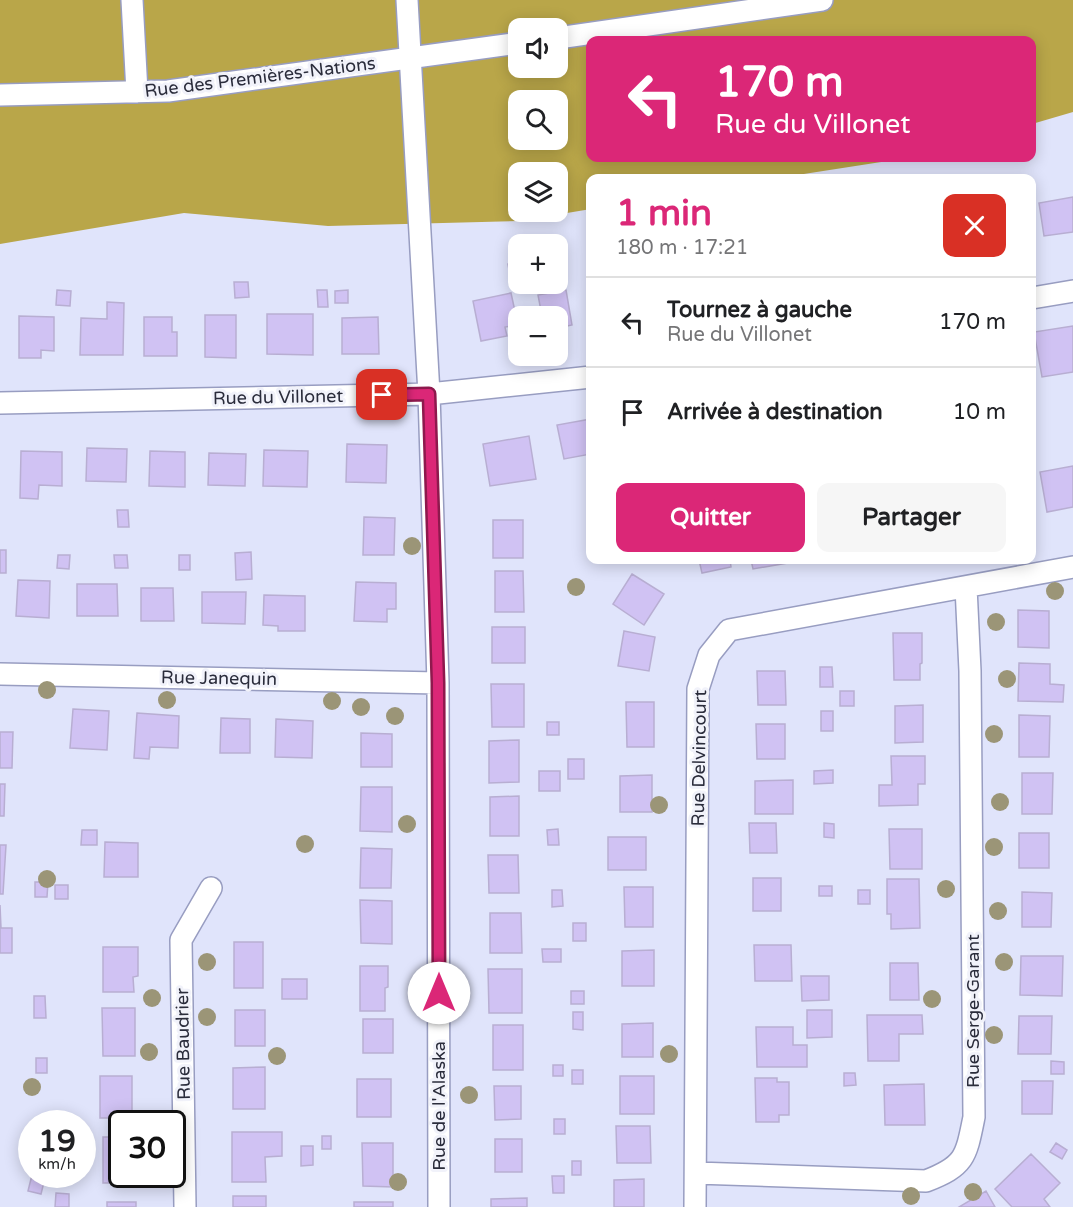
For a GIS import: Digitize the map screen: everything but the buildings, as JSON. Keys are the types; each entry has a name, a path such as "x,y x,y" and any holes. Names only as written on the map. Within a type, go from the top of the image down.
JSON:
{"street":[{"path":"132,0 136,92"},
{"name":"Rue de l'Alaska","path":"407,0 429,394 438,683 439,1207"},
{"path":"568,37 822,0"},
{"name":"Rue des Premières-Nations","path":"0,95 168,91 508,45"},
{"path":"1036,297 1073,291"},
{"name":"Rue du Villonet","path":"0,403 429,394 586,378"},
{"name":"Rue Delvincourt","path":"695,1207 699,689 709,655 729,630 1073,567"},
{"name":"Rue Serge-Garant","path":"696,1173 926,1181 948,1172 963,1157 974,1117 970,671 966,587"},
{"name":"Rue Janequin","path":"0,674 438,683"},
{"name":"Rue Baudrier","path":"185,1207 181,940 211,888"}],"shaded area":[{"path":"0,0 1073,0 1073,112 1036,123 1036,36 586,36 586,162 881,162 804,174 586,174 586,210 568,213 568,162 508,162 508,221 328,226 184,213 0,244"}],"route":[{"path":"382,395 429,394 438,683 439,993"}]}
